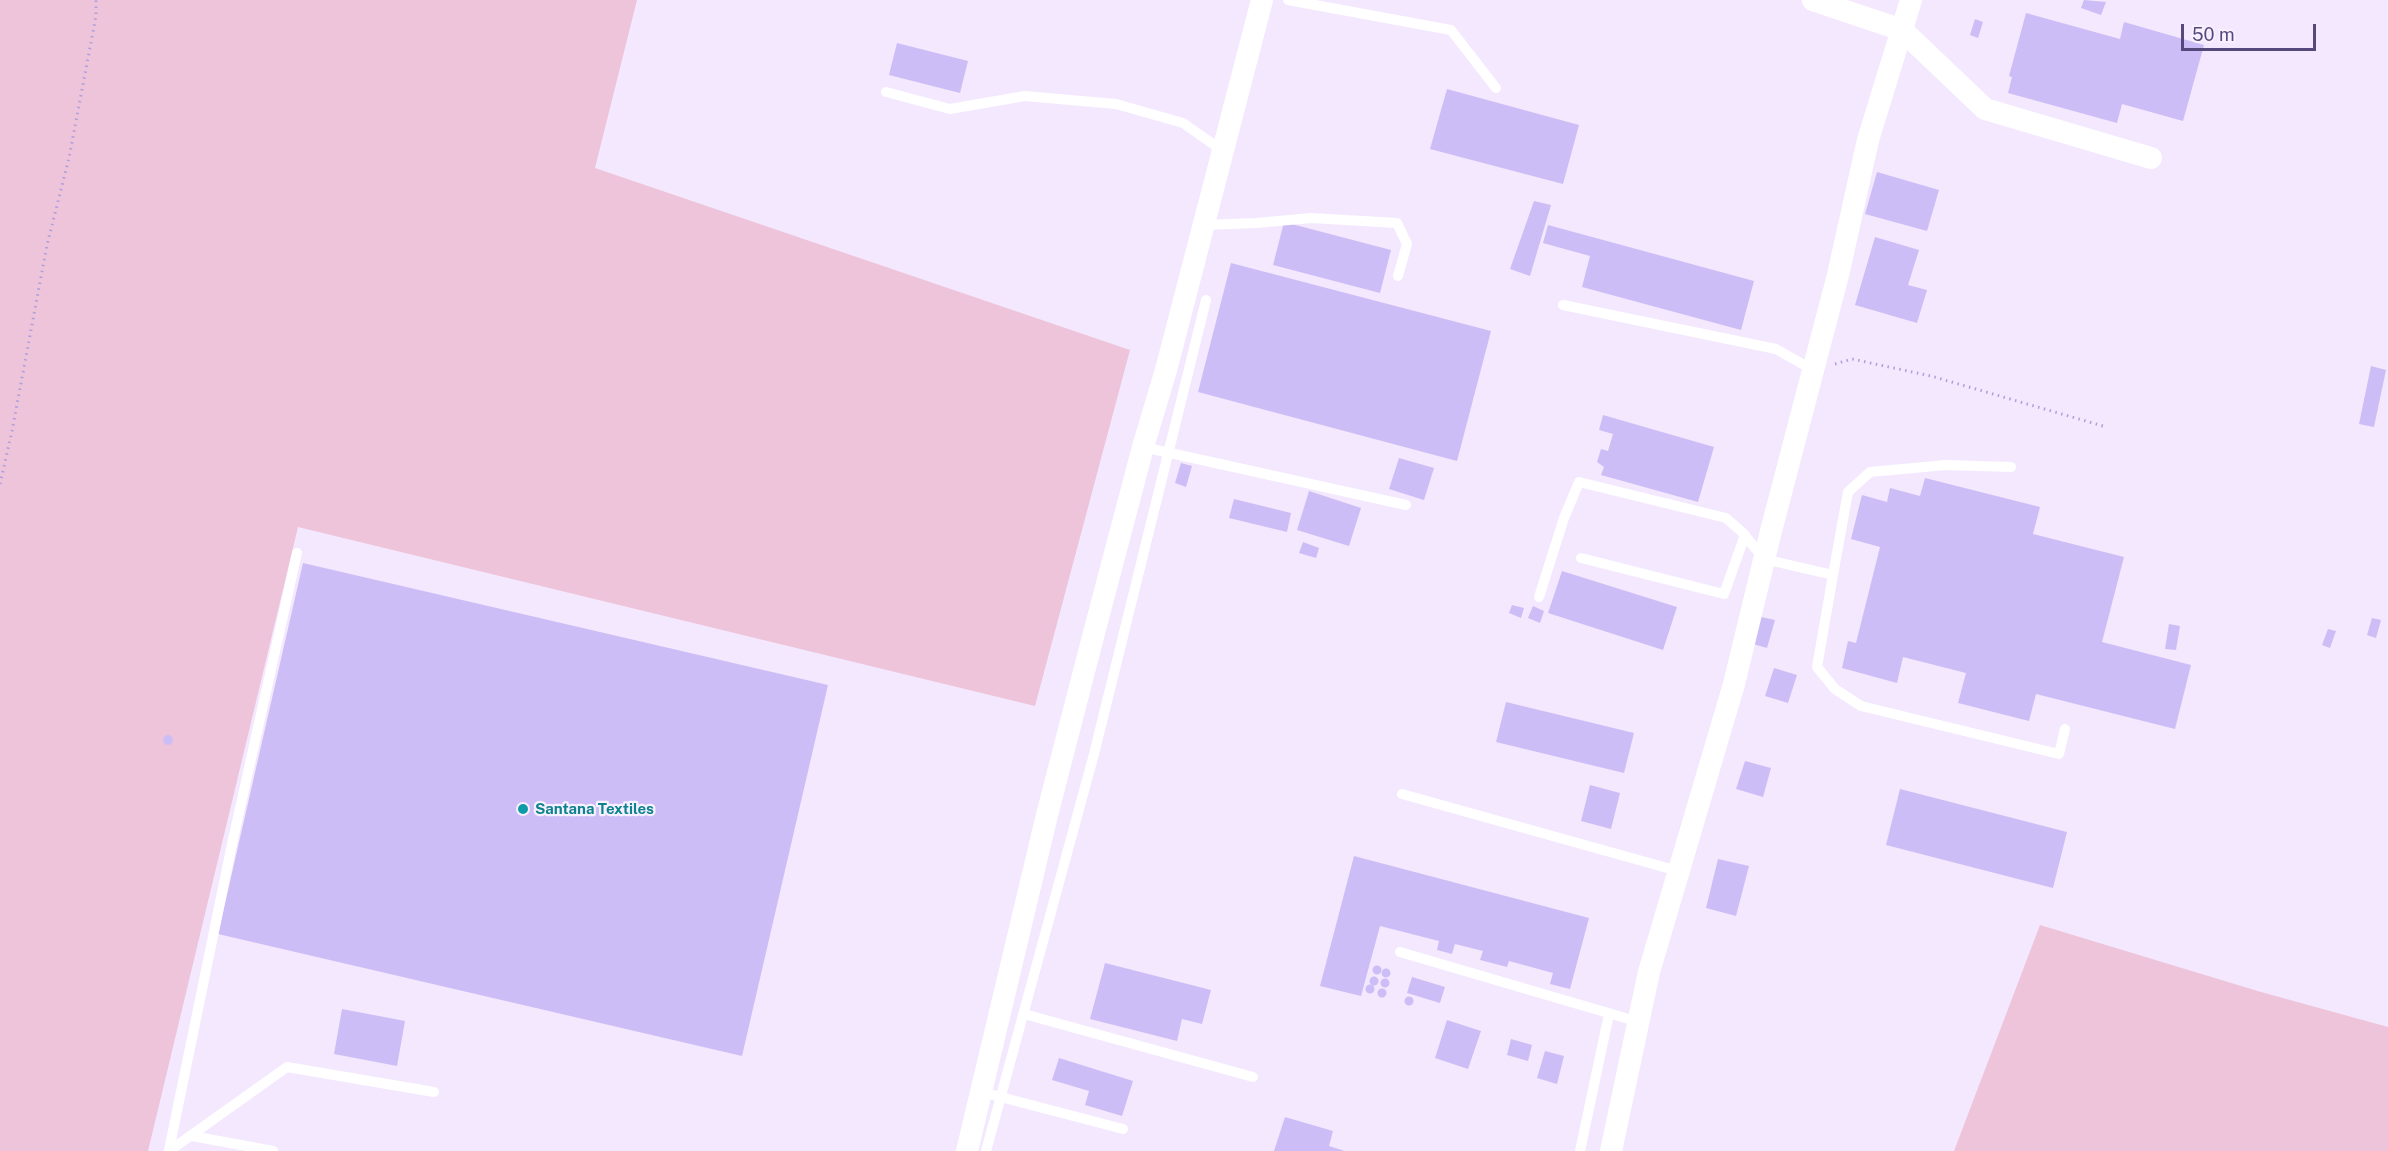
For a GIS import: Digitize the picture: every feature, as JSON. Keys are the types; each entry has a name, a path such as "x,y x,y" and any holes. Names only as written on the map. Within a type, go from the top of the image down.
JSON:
{"street":[{"path":"967,1151 991,1095 1047,815 1143,447 1205,225 1262,0"},
{"path":"1814,0 1902,30 1985,109 2151,158"},
{"path":"1611,1151 1649,972 1734,684 1838,275 1868,140 1911,0"}],"lane":[{"path":"1288,0 1451,30 1496,88"},
{"path":"886,92 950,109 1025,96 1116,104 1183,123 1224,151"},
{"path":"1205,225 1311,218 1397,223 1407,244 1398,276"},
{"path":"986,1151 991,1095 1024,1014 1094,754 1206,300"},
{"path":"1563,305 1776,350 1813,370"},
{"path":"1143,447 1406,505"},
{"path":"2011,467 1946,465 1870,472 1848,492 1817,667 1835,689 1861,706 2059,754 2065,729"},
{"path":"1539,597 1564,518 1579,482 1726,518 1745,535 1764,559 1833,575"},
{"path":"1581,558 1724,594 1745,535"},
{"path":"169,1151 232,844 297,553"},
{"path":"1402,794 1678,871"},
{"path":"1400,952 1638,1022"},
{"path":"1024,1014 1252,1077"},
{"path":"1580,1151 1609,1014"},
{"path":"169,1151 287,1067 434,1092"},
{"path":"991,1095 1123,1129"},
{"path":"192,1136 273,1151"}],"path":[{"path":"0,484 47,245 69,158 96,16 96,0"},
{"path":"1813,370 1852,359 1931,376 2103,426"}],"shaded area":[{"path":"0,0 637,0 595,168 1130,350 1035,706 298,527 148,1151 0,1151"},
{"path":"2040,925 2261,992 2388,1027 2388,1151 1954,1151"}],"building":[{"path":"2084,0 2106,2 2101,15 2081,8"},
{"path":"2026,13 2120,39 2124,22 2204,45 2183,121 2122,104 2117,123 2008,93 2012,77 2009,76"},
{"path":"1975,19 1983,22 1978,38 1970,35"},
{"path":"897,43 968,61 960,93 889,75"},
{"path":"1447,89 1579,125 1563,184 1430,149"},
{"path":"1877,172 1939,190 1927,231 1865,214"},
{"path":"1534,201 1551,205 1530,276 1510,269"},
{"path":"1284,222 1391,250 1380,293 1273,265"},
{"path":"1548,225 1754,281 1741,330 1582,287 1590,256 1543,243"},
{"path":"1875,237 1919,250 1908,285 1927,290 1917,323 1855,305"},
{"path":"1231,263 1491,331 1457,461 1198,392"},
{"path":"2371,366 2386,370 2374,427 2359,424"},
{"path":"1603,415 1714,447 1698,502 1601,475 1604,467 1597,462 1601,449 1608,451 1613,434 1599,430"},
{"path":"1399,458 1434,468 1424,500 1389,489"},
{"path":"1181,463 1192,466 1186,487 1175,483"},
{"path":"1925,478 2040,507 2033,534 2124,557 2102,642 2191,665 2175,729 2036,694 2029,721 1958,703 1966,673 1903,657 1897,683 1842,668 1848,641 1856,643 1880,547 1851,539 1862,495 1887,502 1890,488 1920,496"},
{"path":"1309,491 1361,508 1349,546 1297,530"},
{"path":"1234,499 1291,513 1287,532 1229,518"},
{"path":"1303,542 1319,548 1316,558 1299,553"},
{"name":"Santana Textiles","path":"303,563 828,685 742,1056 218,934"},
{"path":"1562,571 1677,607 1663,650 1548,613"},
{"path":"1512,605 1524,608 1521,618 1509,613"},
{"path":"1533,606 1544,611 1540,623 1528,618"},
{"path":"1761,617 1775,620 1767,648 1753,644"},
{"path":"2372,618 2381,620 2376,638 2367,635"},
{"path":"2169,624 2180,626 2176,650 2165,649"},
{"path":"2328,629 2336,631 2330,648 2322,645"},
{"path":"1774,668 1797,675 1788,703 1765,696"},
{"path":"1506,702 1634,733 1624,773 1496,742"},
{"path":"168,735 173,740 168,745 163,740"},
{"path":"1745,761 1771,768 1763,797 1736,789"},
{"path":"1590,785 1620,793 1611,829 1581,821"},
{"path":"1900,789 2067,832 2053,888 1886,845"},
{"path":"1354,856 1589,918 1570,989 1550,984 1553,973 1509,961 1507,967 1480,960 1483,951 1455,944 1452,954 1437,950 1439,941 1380,926 1361,996 1320,986"},
{"path":"1718,859 1749,866 1736,916 1706,908"},
{"path":"1105,963 1211,990 1202,1024 1182,1019 1177,1041 1090,1019"},
{"path":"1377,966 1381,970 1377,974 1373,970"},
{"path":"1386,969 1390,973 1386,977 1382,973"},
{"path":"1374,977 1378,981 1374,985 1370,981"},
{"path":"1412,977 1445,987 1440,1003 1407,993"},
{"path":"1385,979 1389,983 1385,987 1381,983"},
{"path":"1370,985 1374,989 1370,993 1366,989"},
{"path":"1382,989 1386,993 1382,997 1378,993"},
{"path":"1409,997 1413,1001 1409,1005 1405,1001"},
{"path":"342,1009 405,1021 397,1066 334,1054"},
{"path":"1447,1020 1481,1031 1468,1069 1435,1058"},
{"path":"1511,1039 1532,1045 1528,1061 1507,1055"},
{"path":"1545,1051 1564,1056 1557,1084 1537,1078"},
{"path":"1059,1058 1133,1081 1122,1116 1085,1105 1089,1091 1052,1080"},
{"path":"1285,1117 1333,1131 1329,1146 1345,1151 1274,1151"}],"place":[{"name":"Santana Textiles","path":"523,809"}]}
